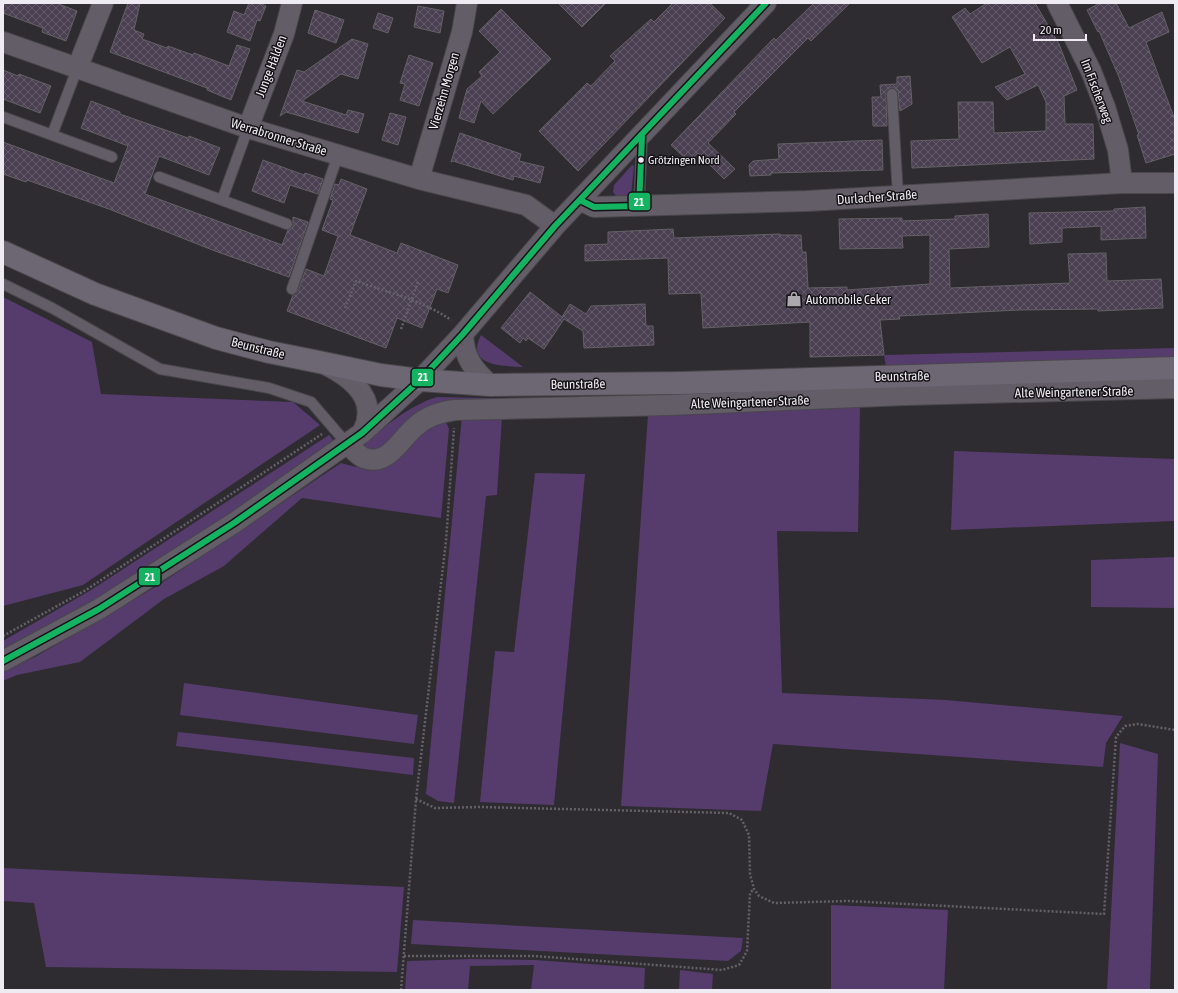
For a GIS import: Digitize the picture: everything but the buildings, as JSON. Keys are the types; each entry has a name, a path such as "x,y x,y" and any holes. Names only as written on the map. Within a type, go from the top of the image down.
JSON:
{"main road":[{"name":"Beunstraße","path":"3,252 95,294 216,338 269,352 322,363 381,375 420,380 490,385 681,383 1175,368"}],"street":[{"path":"77,69 103,3"},
{"name":"Junge Hälden","path":"248,128 284,34 292,3"},
{"name":"Vierzehn Morgen","path":"419,179 462,32 467,3"},
{"path":"3,661 99,609 234,523 355,439 420,380 465,333 555,226 642,137 766,3"},
{"name":"Im Fischerweg","path":"1057,3 1091,70 1105,106 1118,150 1122,183"},
{"name":"Werrabronner Straße","path":"3,42 248,128 419,179 526,205 555,226"},
{"name":"Durlacher Straße","path":"580,200 594,207 639,206 807,201 1122,183 1175,183"},
{"path":"465,333 464,351 470,363 490,385"},
{"path":"322,363 340,372 359,390 366,404 368,418 355,439"},
{"name":"Alte Weingartener Straße","path":"355,439 361,456 371,459 382,458 394,450 415,426 426,418 442,412 455,410 670,405 1175,388"}],"lane":[{"path":"52,135 77,69"},
{"path":"892,94 898,196"},
{"path":"3,117 112,157"},
{"path":"222,200 248,128"},
{"path":"639,206 642,137"},
{"path":"292,289 338,155"},
{"path":"159,177 287,224"},
{"path":"3,284 52,308 160,369 269,388 311,402 332,428 355,439"}],"path":[{"path":"345,308 356,280 442,314 465,333"},
{"path":"401,329 418,282"},
{"path":"401,990 416,799 446,541 454,448 455,410"},
{"path":"3,636 86,590 332,428"},
{"path":"416,799 435,808 480,807 729,812 742,820 749,835 750,874 754,889 759,896 774,903 848,901 1104,914 1116,737 1125,726 1138,724 1175,730"},
{"path":"404,956 534,956 722,970 739,965 747,951 750,893 754,889"}],"shaded area":[{"path":"632,165 634,166 631,196 617,197 613,192 614,185"},
{"path":"3,297 92,342 101,394 293,402 320,425 83,585 3,606"},
{"path":"481,335 523,367 496,365 482,358 478,353 477,345"},
{"path":"1175,348 1175,357 886,367 884,355"},
{"path":"437,397 537,399 451,405 392,446 367,452 362,445 407,411"},
{"path":"860,404 858,532 777,531 782,693 946,700 1123,716 1106,743 1103,767 773,744 761,811 621,806 648,414"},
{"path":"462,415 502,417 497,495 486,496 454,803 438,801 426,794"},
{"path":"445,419 449,429 441,518 302,498 224,566 164,599 80,662 17,675 3,681 3,671 37,656 157,586 341,463 356,467 383,467 418,433"},
{"path":"329,435 332,438 334,446 216,527 97,600 3,653 3,641 91,590"},
{"path":"954,451 1175,459 1175,521 951,530"},
{"path":"535,473 585,474 554,805 480,802 495,651 514,652"},
{"path":"1175,557 1175,608 1091,607 1091,560"},
{"path":"184,683 418,715 414,744 180,715"},
{"path":"178,732 414,758 413,775 176,746"},
{"path":"1120,743 1158,754 1150,990 1107,990"},
{"path":"3,868 404,887 397,972 46,967 34,903 3,901"},
{"path":"831,905 948,910 944,990 831,990"},
{"path":"413,920 743,938 741,951 728,961 411,944"},
{"path":"470,959 535,960 645,968 644,990 531,990 534,965 470,966 468,990 405,990 407,961"},
{"path":"680,970 713,974 712,990 679,990"}],"transit line":[{"name":"21","path":"3,661 99,609 234,523 362,433 420,380 463,334 555,226 766,3"},
{"name":"21","path":"580,200 594,207 639,206 642,137"}],"place":[{"name":"Grötzingen Nord","path":"641,160"},
{"name":"Automobile Ceker","path":"794,299"}]}
